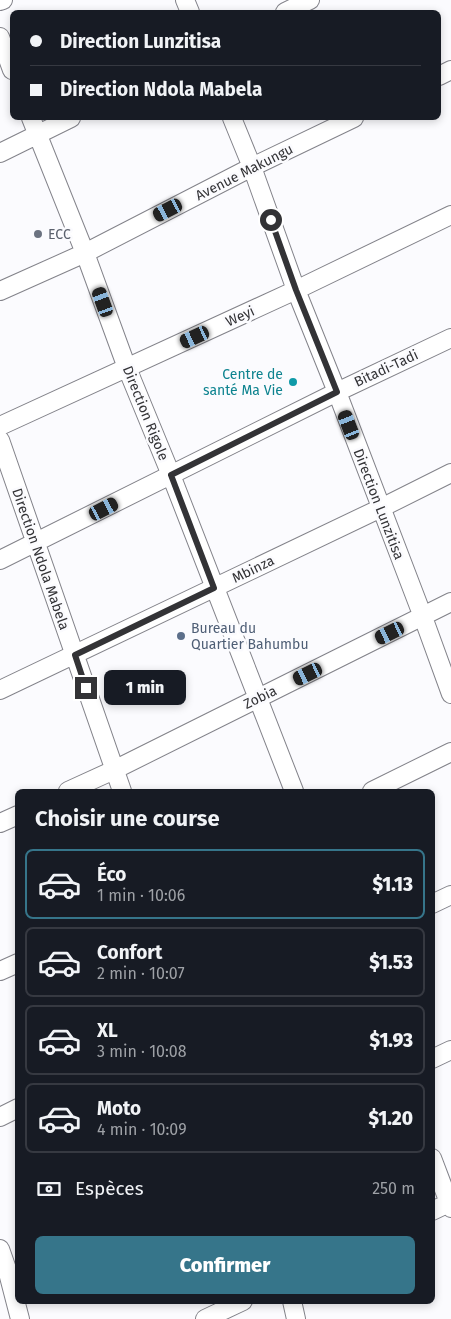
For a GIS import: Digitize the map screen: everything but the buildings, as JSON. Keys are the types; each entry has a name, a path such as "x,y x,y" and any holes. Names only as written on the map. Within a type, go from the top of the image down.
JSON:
{"street":[{"path":"289,10 310,0"},
{"path":"0,37 10,64"},
{"name":"Direction Rigole","path":"32,120 293,789"},
{"path":"0,153 67,120"},
{"name":"Direction Lunzitisa","path":"233,120 451,694"},
{"name":"Avenue Makungu","path":"0,291 84,253 252,167 350,120"},
{"name":"Weyi","path":"0,426 296,290 451,215"},
{"name":"Bitadi-Tadi","path":"0,560 337,392 451,338"},
{"name":"Direction Ndola Mabela","path":"0,440 121,789"},
{"name":"Mbinza","path":"0,690 451,473"},
{"name":"Zobia","path":"72,789 451,602"},
{"path":"376,789 451,752"},
{"path":"0,823 15,816"},
{"path":"435,903 451,895"},
{"path":"0,971 15,964"},
{"path":"435,1058 451,1050"},
{"path":"0,1117 15,1110"},
{"path":"435,1166 450,1204 435,1210"},
{"path":"0,1248 8,1268 15,1298"},
{"path":"16,1304 20,1319"},
{"path":"205,1319 237,1304"},
{"path":"293,1304 296,1319"}],"place":[{"name":"ECC","path":"38,234"},
{"name":"Centre de santé Ma Vie","path":"293,382"},
{"name":"Bureau du Quartier Bahumbu","path":"181,636"}],"route":[{"path":"86,688 75,655 214,588 171,475 337,392 296,290 271,220"}]}
